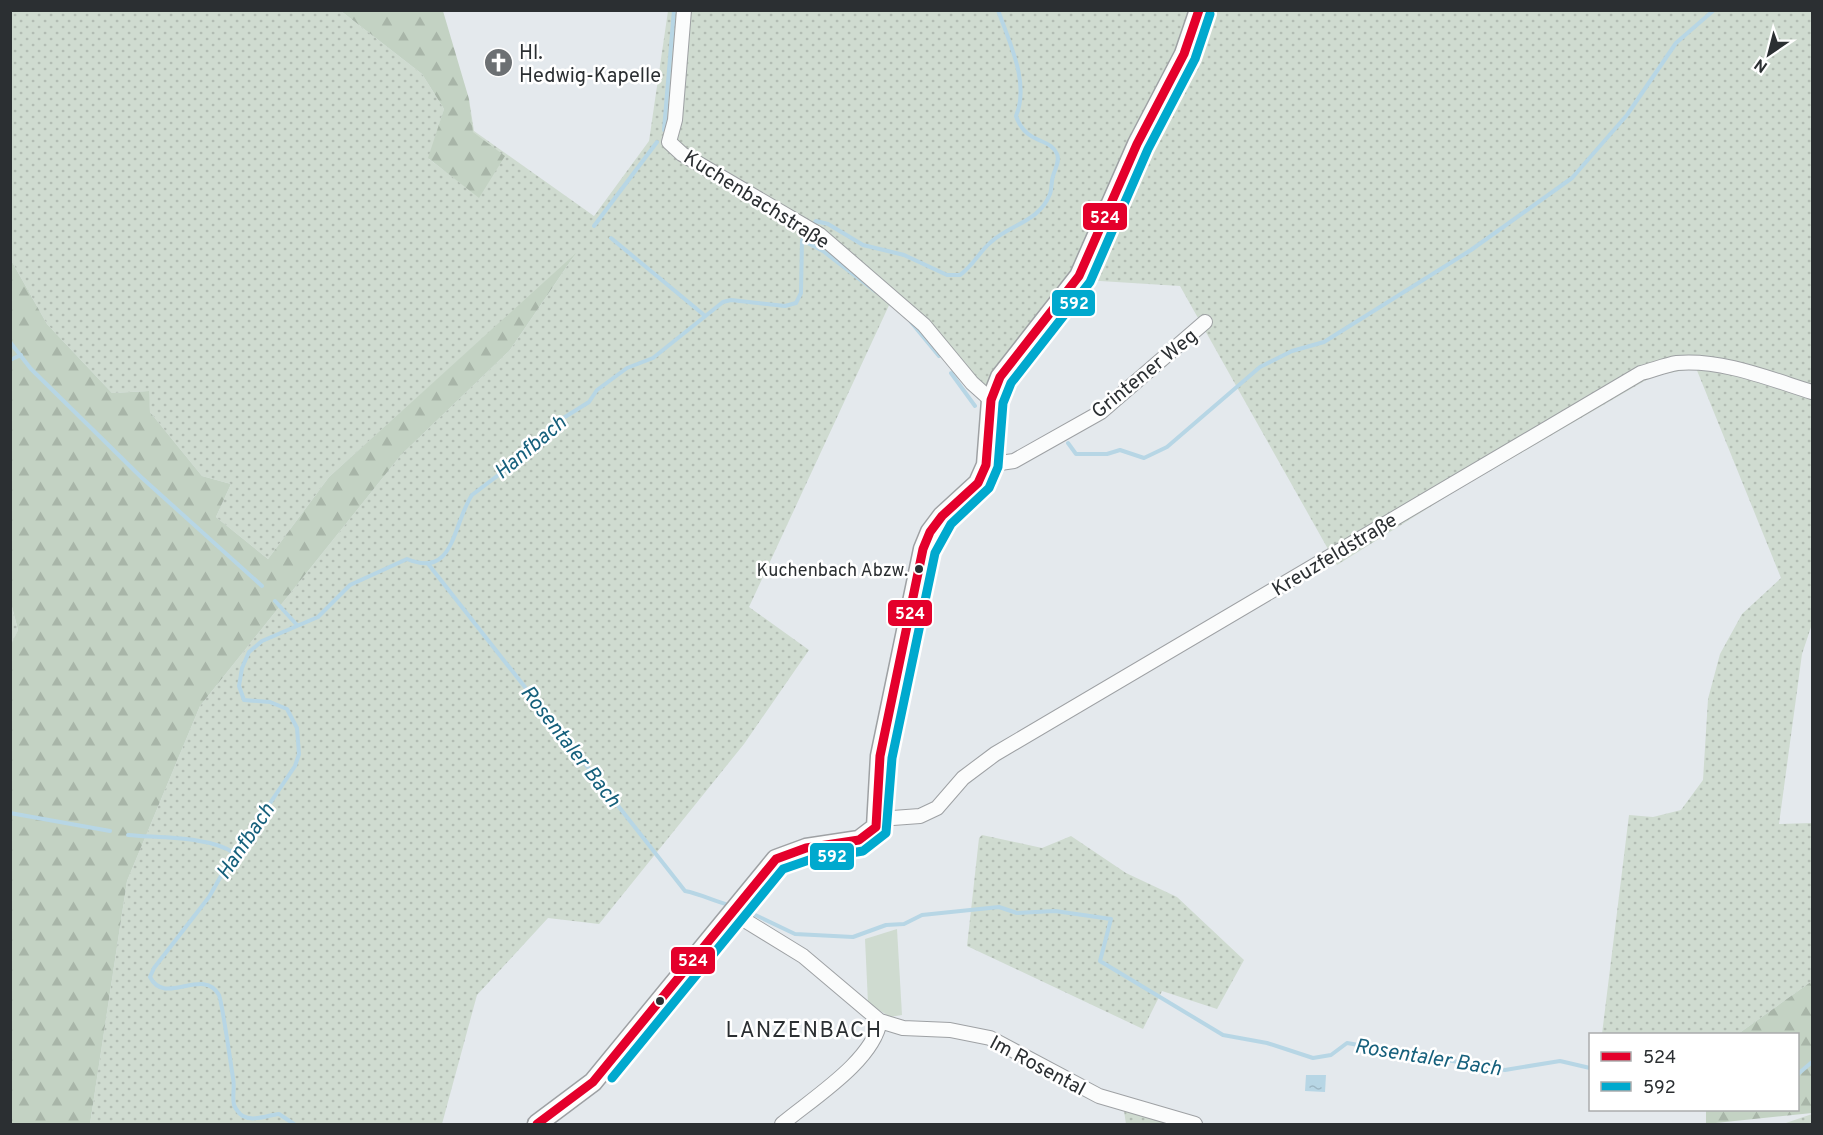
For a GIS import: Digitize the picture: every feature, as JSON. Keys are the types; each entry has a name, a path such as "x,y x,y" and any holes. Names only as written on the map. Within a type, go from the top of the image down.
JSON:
{"main road":[{"path":"537,1125 593,1082 776,859 806,848 859,840 871,833 879,819 877,800 880,756 923,549 930,532 942,516 978,483 986,465 991,400 1000,377 1079,276 1137,144 1184,54 1199,10"}],"street":[{"name":"Kuchenbachstraße","path":"684,10 675,120 669,142 682,154 820,235 924,325 972,383 991,400"},
{"name":"Grintener Weg","path":"986,465 1014,461 1101,412 1205,322"},
{"name":"Kreuzfeldstraße","path":"879,819 920,816 937,808 963,778 995,754 1641,373 1676,363 1706,363 1812,392"},
{"name":"Im Rosental","path":"733,913 803,956 880,1021 903,1028 951,1030 990,1038 1099,1096 1195,1125"},
{"path":"782,1125 860,1059 876,1038 880,1021"}],"shaded area":[{"path":"10,11 341,11 422,74 444,109 429,159 479,197 469,99 474,131 594,216 649,141 668,11 1812,11 1812,624 1802,654 1779,824 1812,823 1812,981 1739,1033 1602,1033 1629,815 1653,817 1681,810 1703,780 1708,699 1720,654 1742,614 1781,578 1696,368 1653,376 1449,495 1337,565 1180,286 1084,280 998,398 891,301 749,607 809,650 744,744 599,924 548,918 477,995 442,1124 90,1124 127,881 200,706 401,455 510,350 574,256 329,477 268,559 216,517 231,484 202,476 150,412 148,391 112,393 47,324 11,260"},
{"path":"10,599 18,630 11,647 10,647"},
{"path":"982,835 1042,848 1071,836 1126,873 1177,897 1244,960 1217,1009 1162,991 1143,1029 967,946 979,838"},
{"path":"897,929 902,1015 890,1017 868,1003 865,939"},
{"path":"1124,1111 1175,1124 1126,1124"},
{"path":"1812,1114 1812,1124 1783,1124"}],"green space":[{"path":"341,11 443,11 469,99 473,132 505,156 479,198 428,158 444,109 422,74"},
{"path":"576,253 510,350 401,455 200,706 127,881 90,1124 11,1124 10,647 18,630 10,599 11,260 47,324 112,393 149,391 150,412 202,476 231,484 216,517 268,559 329,477"},
{"path":"1812,981 1812,1113 1706,1124 1706,1111 1799,1111 1799,1033 1739,1033"}],"water":[{"path":"1306,1075 1326,1075 1325,1092 1305,1091"}],"waterway":[{"path":"664,130 674,10"},
{"name":"Hanfbach","path":"294,1124 279,1114 247,1118 235,1108 234,1081 222,1009 219,995 212,987 194,984 165,988 157,985 150,977 154,968 209,897 234,853 295,766 299,754 297,728 287,709 270,702 244,700 239,686 242,668 249,652 262,641 318,617 350,585 407,559 423,563 435,562 450,546 472,495 538,445 557,422 589,402 597,390 627,368 653,358 723,302 731,300 785,306 796,303 801,293 802,240 816,221 828,224 863,245 904,255 947,275 960,275 991,242 1032,217 1039,211 1050,194 1058,157 1049,145 1026,132 1016,116 1021,90 1019,76 998,10"},
{"path":"1068,443 1076,454 1107,454 1120,450 1144,458 1167,447 1260,367 1292,351 1324,342 1471,250 1572,178 1627,115 1676,43 1714,10"},
{"path":"594,226 657,142"},
{"path":"611,238 704,315"},
{"path":"802,240 823,251 875,291"},
{"path":"911,322 939,356"},
{"path":"10,342 31,369 141,477 262,586"},
{"path":"10,360 21,355"},
{"path":"951,373 975,406"},
{"name":"Rosentaler Bach","path":"429,565 685,891 729,905"},
{"path":"275,601 297,625"},
{"path":"10,813 110,831"},
{"path":"128,835 211,843 234,853"},
{"name":"Rosentaler Bach","path":"747,911 795,934 853,937 886,925 904,924 922,915 999,907 1017,913 1055,911 1111,919 1100,961 1223,1035 1267,1043 1313,1058 1331,1055 1347,1043 1505,1070 1560,1061 1589,1068"},
{"name":"Rosentaler Bach","path":"1799,1073 1812,1062"}],"transit line":[{"name":"524","path":"537,1124 593,1082 776,859 806,848 859,840 876,827 880,756 923,549 930,532 942,516 978,483 986,465 991,400 1000,377 1079,276 1137,144 1184,54 1199,10"},
{"name":"592","path":"612,1078 783,869 809,860 863,851 886,833 892,758 935,553 951,524 989,488 998,467 1003,403 1011,383 1090,282 1148,149 1195,59 1210,14"}],"place":[{"name":"Hl. Hedwig-Kapelle","path":"498,63"},
{"name":"Kuchenbach Abzw.","path":"919,569"}],"district":[{"name":"LANZENBACH","path":"804,1029"}]}
